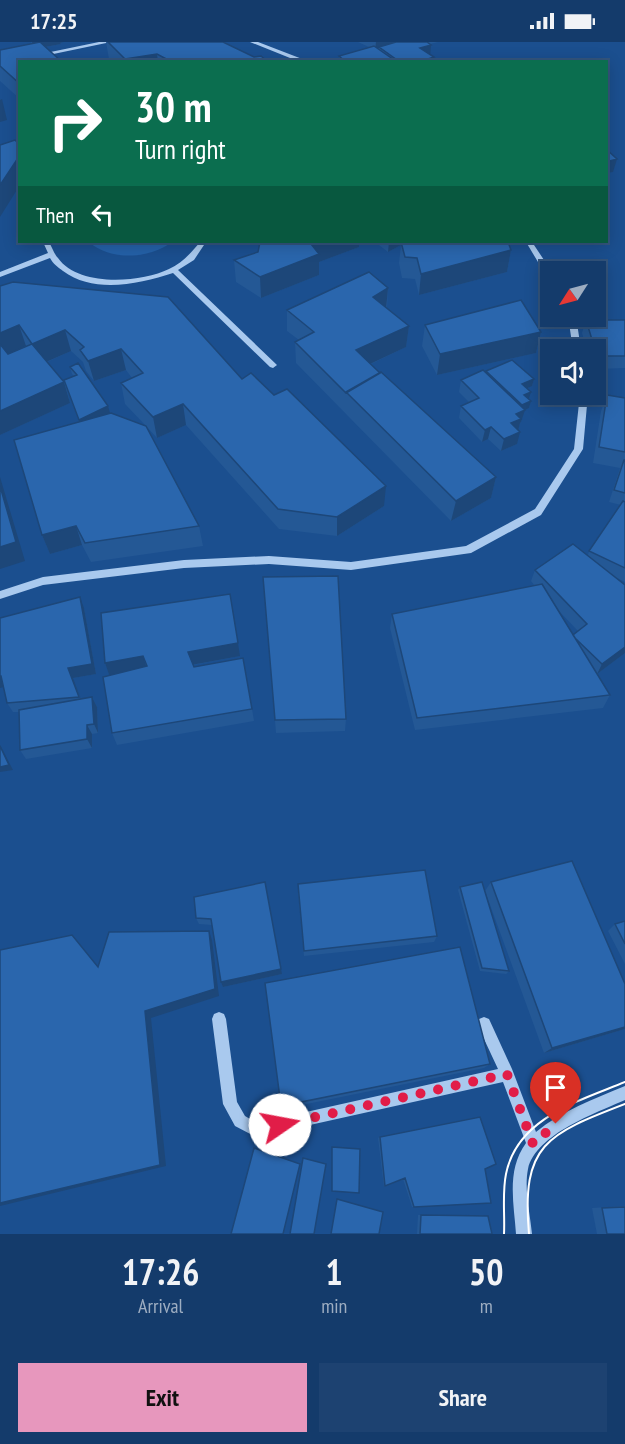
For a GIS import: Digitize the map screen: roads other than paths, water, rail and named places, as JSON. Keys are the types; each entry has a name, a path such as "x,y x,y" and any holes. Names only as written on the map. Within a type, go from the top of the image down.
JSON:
{"street":[{"path":"33,56 108,42"},
{"path":"253,42 302,60"},
{"path":"46,243 50,255 63,269 85,278 112,283 141,280 174,270 187,262 200,249 203,243"},
{"path":"531,243 542,261"},
{"path":"0,275 50,255"},
{"path":"174,270 273,364"},
{"path":"0,595 44,581 184,564 269,560 351,566 468,550 538,512 578,449 583,405"},
{"path":"219,1019 230,1104 240,1121 256,1130 507,1074"},
{"path":"484,1024 507,1074 533,1144"},
{"path":"524,1234 520,1168 533,1144 556,1124 625,1093"}],"tram line":[{"path":"504,1234 506,1174 512,1155 523,1139 536,1125 552,1114 625,1082"},
{"path":"529,1234 530,1180 535,1161 545,1146 576,1124 625,1104"}]}
